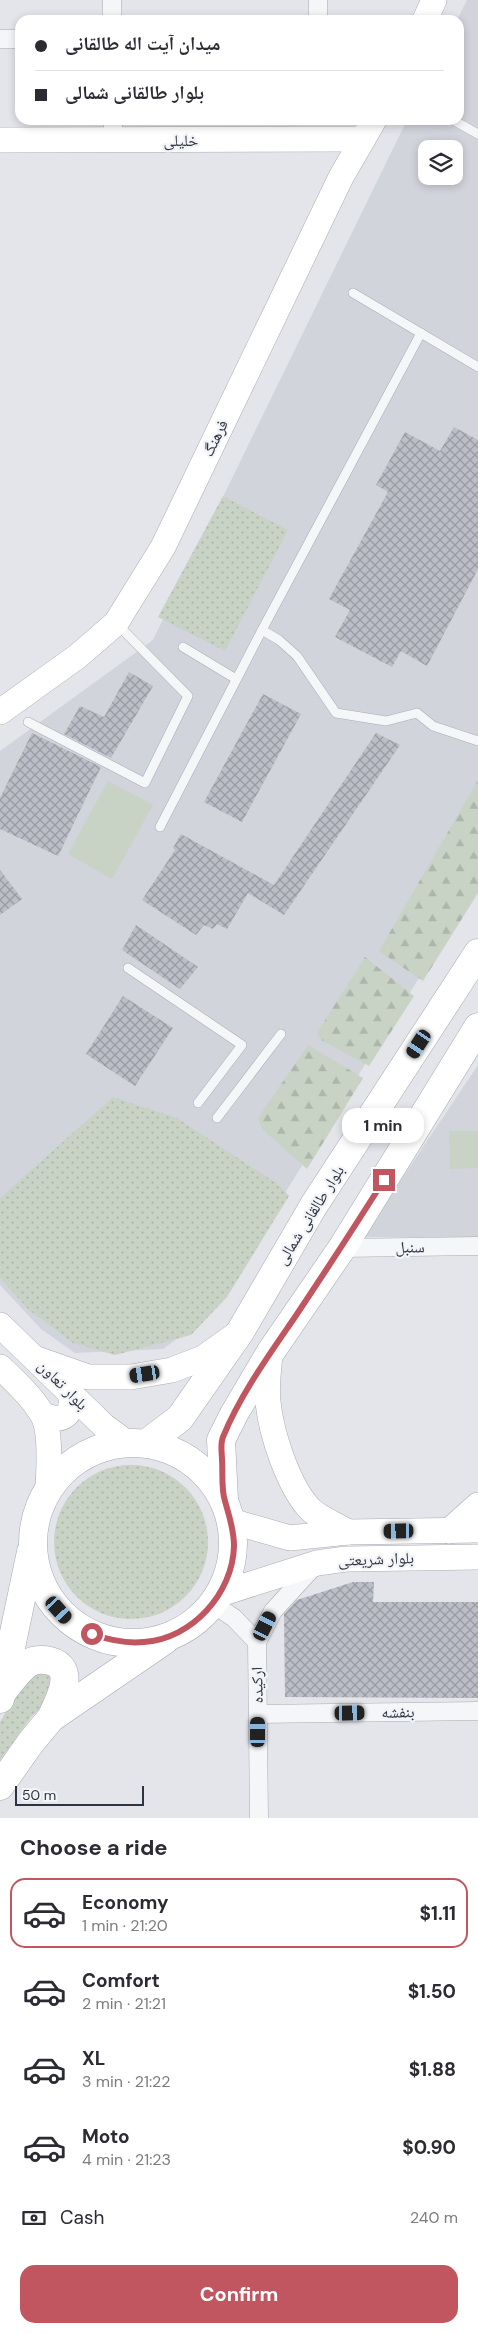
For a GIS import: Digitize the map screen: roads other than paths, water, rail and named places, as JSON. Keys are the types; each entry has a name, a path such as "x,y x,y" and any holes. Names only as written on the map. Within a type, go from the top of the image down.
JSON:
{"main road":[{"path":"426,15 434,0"},
{"path":"278,140 364,126"},
{"name":"خلیلی","path":"0,140 113,130 278,140 322,139 364,126"},
{"name":"فرهنگ","path":"0,712 78,656 116,623 163,548 364,126"},
{"path":"322,139 341,177"},
{"name":"بلوار طالقانی شمالی","path":"137,1443 180,1418 240,1332 314,1205 478,953"},
{"path":"51,1718 194,1622 216,1599 231,1563 234,1546 228,1511 221,1440 270,1353 342,1248 478,1028"},
{"name":"بلوار تعاون","path":"0,1325 104,1426 137,1443"},
{"path":"37,1359 88,1377 131,1377 172,1370 203,1358 240,1332"},
{"path":"270,1353 268,1401 272,1428 280,1455 291,1479 309,1509 348,1532"},
{"name":"بلوار تعاون","path":"0,1367 16,1382 43,1415 49,1448 48,1488"},
{"path":"203,1385 204,1403 209,1410 219,1415 239,1406"},
{"path":"43,1415 52,1419 62,1418 68,1413 73,1403 70,1392"},
{"path":"1,1695 32,1548 33,1527 39,1507 48,1488 64,1470 82,1456 104,1446 137,1443 167,1448 193,1462 214,1483 228,1511"},
{"path":"449,1531 478,1505"},
{"name":"بلوار شریعتی","path":"228,1511 290,1538 348,1532 478,1530"},
{"path":"290,1538 284,1543 281,1554 285,1564 305,1567"},
{"path":"32,1548 37,1575 50,1599 68,1620 84,1630 118,1642 145,1642 172,1635"},
{"name":"بلوار شریعتی","path":"216,1599 305,1567 346,1559 478,1557"},
{"path":"0,1786 31,1742 51,1718 64,1689 65,1679 60,1666 54,1662 44,1660 26,1664 1,1695"}],"street":[{"path":"112,0 112,15"},
{"path":"318,0 318,15"},
{"path":"0,39 15,39"},
{"name":"سنبل","path":"342,1248 478,1246"},
{"name":"ارکیده","path":"259,1818 257,1642 273,1611 305,1567"},
{"path":"216,1599 257,1642"},
{"name":"بنفشه","path":"258,1714 478,1711"}],"lane":[{"path":"462,125 478,134"},
{"path":"353,293 478,367"},
{"path":"160,827 262,630 422,334"},
{"path":"28,722 145,783 188,696 116,623"},
{"path":"262,630 298,656 336,713 386,721 417,713 433,726 478,741"},
{"path":"183,647 236,680"},
{"path":"128,968 242,1045 198,1103"},
{"path":"217,1118 281,1034"}]}
